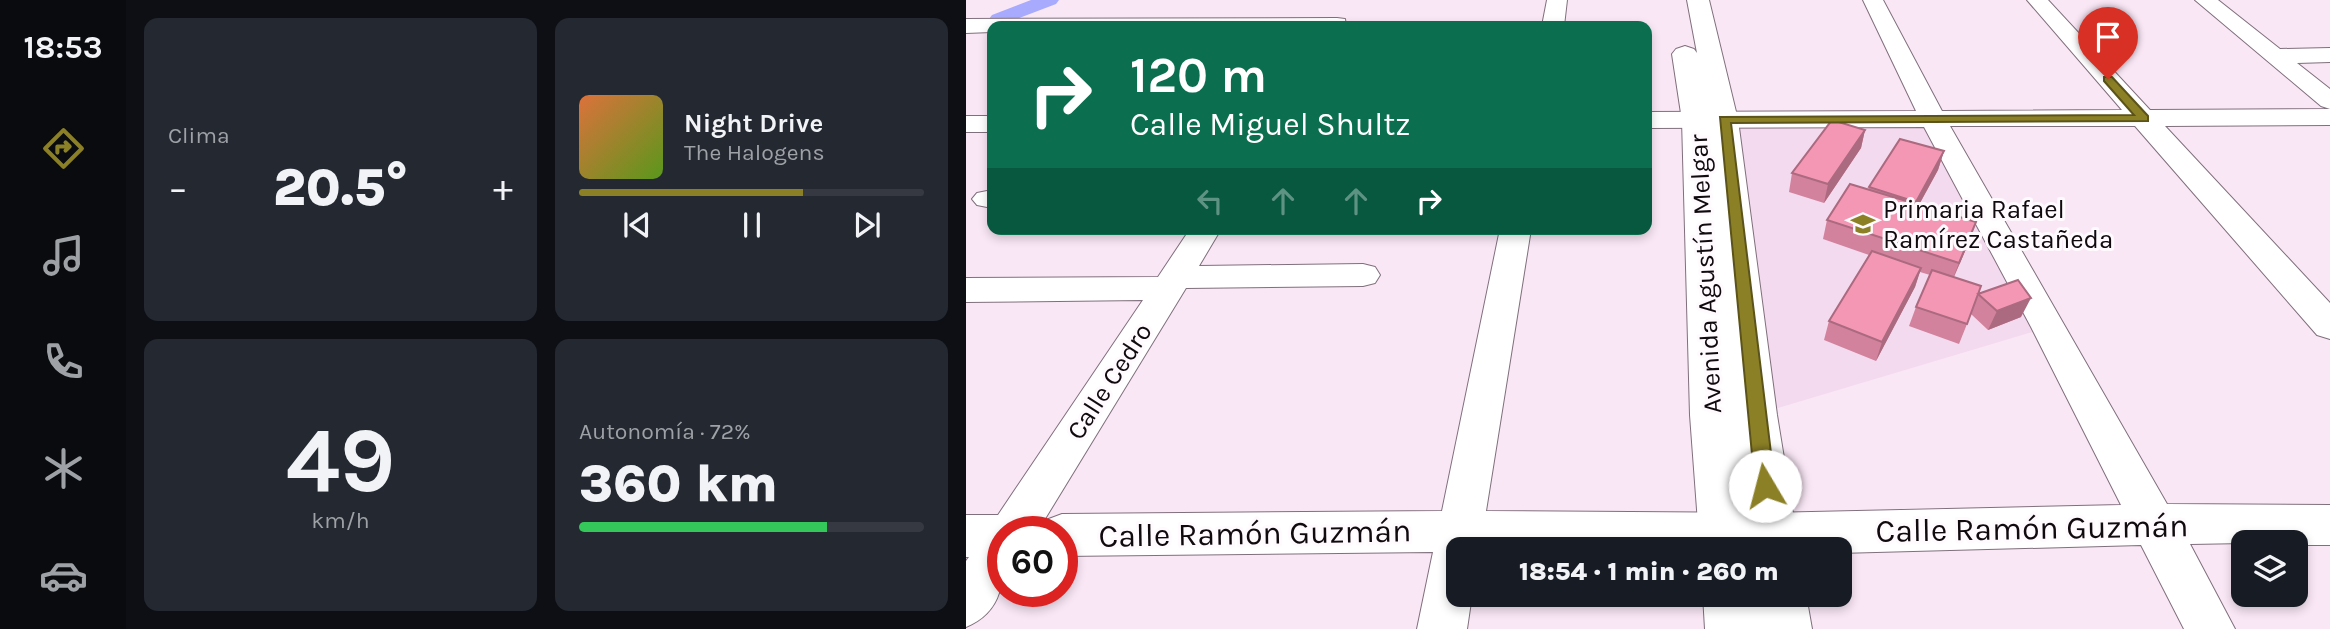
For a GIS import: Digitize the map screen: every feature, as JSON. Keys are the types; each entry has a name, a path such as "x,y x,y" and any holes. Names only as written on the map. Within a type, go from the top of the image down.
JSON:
{"main road":[{"name":"Avenida Agustín Melgar","path":"1677,0 1710,120 1712,415 1724,537"},
{"name":"Avenida Agustín Melgar","path":"1698,0 1710,120 1772,537"},
{"path":"1730,607 1732,629"},
{"path":"1782,607 1785,629"}],"street":[{"path":"1554,21 1557,0"},
{"path":"1873,0 1934,121 2049,327 2210,629"},
{"path":"2037,0 2330,326"},
{"path":"2205,0 2330,101"},
{"path":"966,25 989,8"},
{"path":"1215,21 1340,19"},
{"path":"966,25 987,25"},
{"path":"2274,56 2330,55"},
{"path":"1652,120 1934,121 2330,117"},
{"path":"966,124 987,124"},
{"name":"Calle Cedro","path":"1022,516 1202,235"},
{"path":"1443,629 1515,235"},
{"path":"966,290 1363,275"},
{"name":"Calle Ramón Guzmán","path":"1852,538 2155,524 2330,525"},
{"name":"Calle Ramón Guzmán","path":"1078,535 1460,531 1618,537"},
{"path":"966,536 987,536"},
{"path":"966,603 987,571"}],"shaded area":[{"name":"Primaria Rafael Ramírez Castañeda","path":"1724,120 1934,121 2049,327 1755,415"}],"building":[{"path":"1832,120 1865,130 1828,184 1792,173"},
{"path":"1900,139 1944,151 1916,202 1869,187"},
{"path":"1850,184 1976,222 1959,263 1827,220"},
{"path":"1872,251 1921,268 1882,342 1829,321"},
{"path":"1932,270 1981,286 1967,324 1916,307"},
{"path":"2018,280 2031,298 1997,311 1978,294"}],"waterway":[{"path":"999,19 1049,0"}],"place":[{"name":"Primaria Rafael Ramírez Castañeda","path":"1863,224"}],"route":[{"path":"1765,486 1724,120 2143,118 2108,79"}]}
